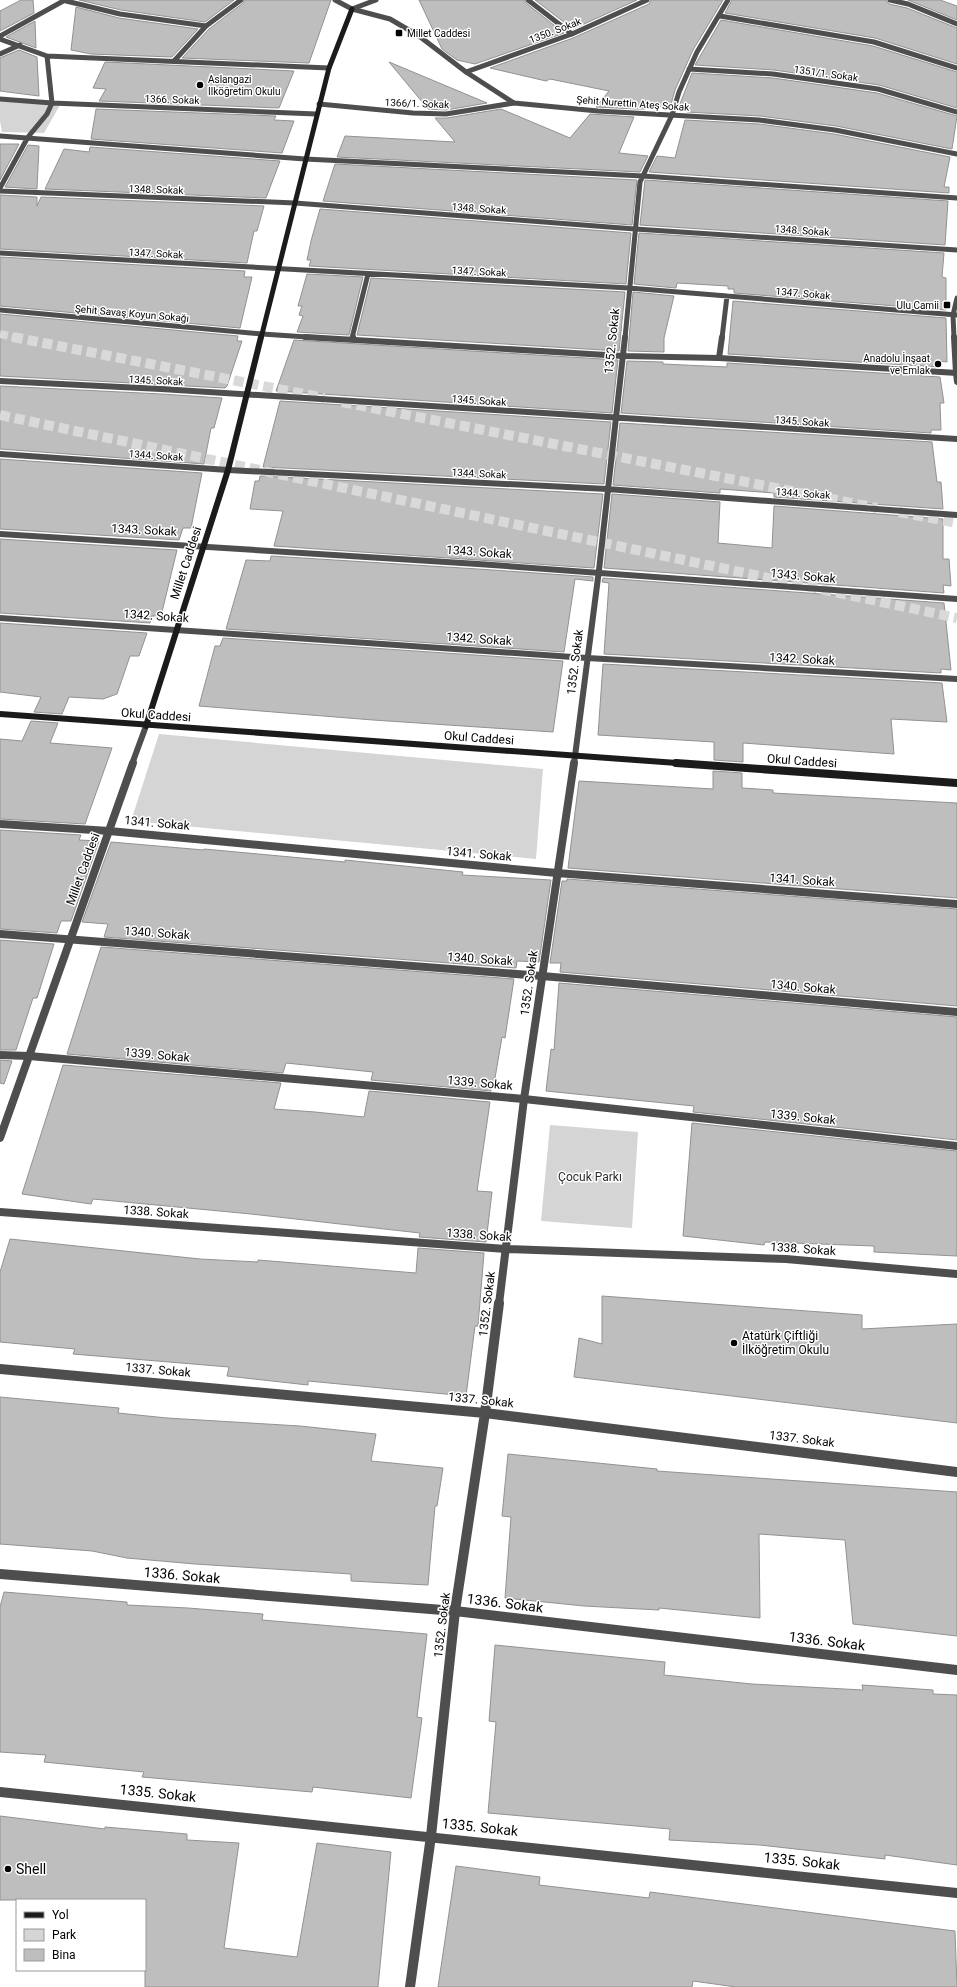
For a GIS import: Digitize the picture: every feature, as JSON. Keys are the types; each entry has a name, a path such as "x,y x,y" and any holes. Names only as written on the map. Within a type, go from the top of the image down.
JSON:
{"main road":[{"name":"Millet Caddesi","path":"146,726 228,470 316,114 329,68 352,9"},
{"name":"Okul Caddesi","path":"0,714 146,726 957,783"}],"street":[{"path":"0,38 63,0 120,14 206,26"},
{"path":"174,61 206,26 241,0"},
{"name":"Şehit Nurettin Ateş Sokak","path":"336,0 352,9 390,19 419,36 466,72 514,103 598,111 760,120 835,130 957,154"},
{"path":"352,9 376,0"},
{"path":"528,0 545,10 558,25 572,34"},
{"name":"1350. Sokak","path":"466,72 572,34 647,0"},
{"name":"1352. Sokak","path":"410,1987 431,1836 455,1611 485,1413 524,1099 575,755 599,570 607,489 617,418 640,182 672,115 679,92 697,52 720,16 728,0"},
{"path":"890,0 908,4 957,24"},
{"path":"720,16 874,42 957,68"},
{"path":"0,38 47,56 329,68"},
{"path":"0,54 20,45"},
{"path":"0,189 28,137 47,114 52,103 47,56"},
{"name":"1351/1. Sokak","path":"689,69 773,74 878,89 957,112"},
{"name":"1366. Sokak","path":"0,99 52,103 316,114"},
{"name":"1366/1. Sokak","path":"319,104 414,113 446,114 514,103"},
{"path":"0,136 305,159 643,176 957,198"},
{"name":"1348. Sokak","path":"0,189 295,203 957,250"},
{"name":"1347. Sokak","path":"0,253 278,270 629,288 955,315"},
{"path":"352,339 368,274"},
{"path":"719,358 727,296"},
{"path":"957,298 955,315 957,382"},
{"name":"Şehit Savaş Koyun Sokağı","path":"0,310 262,334 623,356 719,358 957,373"},
{"name":"1345. Sokak","path":"0,381 957,439"},
{"name":"1344. Sokak","path":"0,454 228,470 607,489 957,515"},
{"name":"1343. Sokak","path":"0,534 204,545 599,570 957,599"},
{"name":"1342. Sokak","path":"0,618 587,658 957,679"},
{"name":"Millet Caddesi","path":"0,1138 146,726"},
{"name":"1341. Sokak","path":"0,824 109,831 557,873 957,904"},
{"name":"1340. Sokak","path":"0,934 542,976 957,1012"},
{"name":"1339. Sokak","path":"0,1055 29,1056 524,1099 957,1146"},
{"name":"1338. Sokak","path":"0,1212 506,1249 786,1259 957,1274"},
{"name":"1337. Sokak","path":"0,1369 485,1413 957,1472"},
{"name":"1336. Sokak","path":"0,1574 455,1611 957,1670"},
{"name":"1335. Sokak","path":"0,1792 431,1836 957,1893"}],"green space":[{"path":"0,101 60,105 44,133 2,132 0,121"},
{"path":"159,734 543,769 536,859 131,821"},
{"name":"Çocuk Parkı","path":"550,1125 638,1132 632,1228 541,1221"}],"building":[{"path":"21,0 33,0 34,13 0,31 0,11"},
{"path":"79,0 234,0 205,22 121,10"},
{"path":"245,0 331,0 309,63 182,58 209,29"},
{"path":"419,0 524,0 564,33 475,64 457,60 442,49"},
{"path":"535,0 637,0 573,29"},
{"path":"651,0 723,0 693,50 675,90 670,108 647,105 645,109 596,107 609,91 550,79 546,81 490,68 573,38 649,4"},
{"path":"732,0 886,0 889,4 907,8 957,28 957,64 875,38 725,13"},
{"path":"908,0 940,0 957,6 957,20"},
{"path":"76,7 119,18 198,29 172,57 91,54 71,50"},
{"path":"721,20 873,46 957,72 957,108 879,85 774,70 695,65"},
{"path":"35,21 36,48 6,37"},
{"path":"19,50 37,57 39,96 0,91 0,58"},
{"name":"Aslangazi Ilköğretim Okulu","path":"105,62 294,71 279,108 99,101 106,89 93,88"},
{"path":"389,62 487,103 446,110 428,109"},
{"path":"692,73 773,78 877,93 957,116 952,149 836,126 760,116 687,112 688,110 678,109"},
{"path":"96,109 276,116 274,120 294,121 282,153 91,139"},
{"path":"501,109 570,138 590,114 634,117 619,153 648,156 640,172 337,157 345,136 455,142 435,118 447,118"},
{"path":"685,120 759,124 834,134 950,157 944,187 949,187 949,193 649,172 657,156 675,158"},
{"path":"0,144 19,144 0,180"},
{"path":"28,145 39,146 37,189 5,187"},
{"path":"90,147 280,161 266,198 45,189 64,149 89,152"},
{"path":"335,164 637,180 632,225 323,201"},
{"path":"645,180 948,201 945,245 640,225"},
{"path":"0,195 37,197 37,206 41,197 264,206 257,231 254,231 247,263 0,249"},
{"path":"320,209 631,233 626,284 309,266 311,260 307,260"},
{"path":"639,233 944,253 942,277 946,278 946,310 734,293 734,289 728,289 728,286 677,283 676,288 634,284"},
{"path":"0,257 245,271 244,277 252,277 240,328 0,306"},
{"path":"307,274 363,277 349,335 297,332 303,316 299,315 302,306 298,306"},
{"path":"371,278 625,292 619,351 357,335"},
{"path":"633,292 674,296 664,338 664,352 628,351"},
{"path":"733,301 946,318 947,362 938,361 939,367 728,354"},
{"path":"0,314 238,336 237,341 242,341 227,386 225,388 0,376"},
{"path":"294,340 618,360 612,413 276,391"},
{"path":"627,361 727,367 727,363 940,377 944,403 940,403 941,430 931,430 931,433 621,413"},
{"path":"0,386 222,398 214,428 211,428 204,464 0,449"},
{"path":"280,401 611,422 604,484 263,467"},
{"path":"620,423 932,442 937,482 941,482 943,509 774,497 774,493 720,489 720,493 613,485"},
{"path":"0,459 202,473 191,528 183,528 179,540 0,529"},
{"path":"260,476 603,494 594,568 274,546 283,511 250,509 255,481 259,481"},
{"path":"612,494 720,502 718,543 772,548 774,506 943,519 943,559 949,559 951,586 943,585 944,593 604,568"},
{"path":"0,539 177,550 161,616 152,616 150,623 0,613"},
{"path":"271,556 593,577 593,581 575,579 564,652 226,629 246,560 270,561"},
{"path":"603,578 944,603 951,670 941,669 941,673 604,654 609,583 602,582"},
{"path":"0,623 147,633 139,656 130,656 117,694 103,699 69,697 62,714 34,712 41,697 0,692"},
{"path":"223,638 563,661 553,732 373,720 199,706 215,646 220,646"},
{"path":"603,664 942,683 947,722 891,719 894,754 743,743 743,762 714,760 714,742 598,735"},
{"path":"31,721 58,723 50,743 112,748 85,824 0,819 0,739 22,741"},
{"path":"713,771 742,773 742,788 773,790 773,793 957,803 957,898 568,868 579,781 713,789"},
{"path":"0,830 81,835 79,840 99,841 71,921 61,921 57,933 0,929"},
{"path":"111,842 345,862 345,860 463,872 462,875 551,880 539,962 517,961 516,968 104,937 108,924 82,922"},
{"path":"567,879 957,909 957,1006 560,972 561,963 550,963 562,881 567,881"},
{"path":"0,940 54,944 37,998 33,998 16,1050 0,1050"},
{"path":"101,947 514,979 505,1038 502,1037 494,1084 492,1084 491,1091 371,1080 373,1072 286,1063 283,1073 67,1054"},
{"path":"559,983 957,1017 957,1140 693,1112 694,1106 546,1091 551,1049 554,1050"},
{"path":"0,1060 12,1061 4,1084 0,1083"},
{"path":"63,1065 281,1083 274,1109 364,1117 369,1091 490,1102 477,1191 492,1192 486,1242 419,1237 420,1233 251,1214 93,1199 91,1204 22,1194"},
{"path":"692,1123 957,1151 957,1256 874,1252 874,1246 765,1242 764,1245 683,1236"},
{"path":"10,1239 200,1259 258,1262 258,1260 416,1273 418,1248 484,1253 478,1326 475,1326 466,1396 308,1381 308,1385 227,1376 229,1367 73,1354 75,1349 0,1342 0,1272"},
{"path":"602,1296 862,1315 862,1329 957,1324 957,1423 574,1377 579,1338 602,1344"},
{"path":"0,1397 119,1408 118,1413 167,1418 300,1426 376,1434 371,1461 443,1468 437,1506 435,1506 428,1585 351,1581 351,1574 195,1564 127,1558 92,1551 0,1544"},
{"path":"508,1454 657,1469 657,1471 957,1492 957,1636 853,1624 845,1540 759,1534 760,1618 659,1608 659,1610 584,1606 505,1598 511,1517 502,1516"},
{"path":"4,1592 127,1602 127,1605 263,1614 262,1620 427,1634 417,1717 422,1718 411,1798 313,1787 312,1792 142,1777 144,1772 44,1762 46,1755 0,1752 0,1607"},
{"path":"495,1645 665,1662 664,1675 752,1684 863,1690 862,1685 933,1690 933,1694 957,1695 957,1865 885,1855 885,1859 760,1845 669,1840 670,1829 488,1813 496,1722 489,1721"},
{"path":"0,1816 105,1829 105,1827 187,1834 187,1840 239,1843 224,1948 297,1957 317,1843 391,1852 378,1987 145,1987 146,1899 0,1900"},
{"path":"456,1866 540,1877 539,1885 649,1898 650,1892 955,1931 957,1987 736,1987 693,1981 692,1987 438,1987"}],"tunnel":[{"path":"0,334 17,338"},
{"path":"13,337 17,338"},
{"path":"17,338 324,398"},
{"path":"342,402 877,508"},
{"path":"0,415 957,618"},
{"path":"899,512 957,523"}],"place":[{"name":"Millet Caddesi","path":"399,33"},
{"name":"Aslangazi Ilköğretim Okulu","path":"200,85"},
{"name":"Ulu Camii","path":"947,305"},
{"name":"Anadolu İnşaat ve Emlak","path":"938,364"},
{"name":"Atatürk Çiftliği İlköğretim Okulu","path":"734,1343"},
{"name":"Shell","path":"8,1869"}]}
